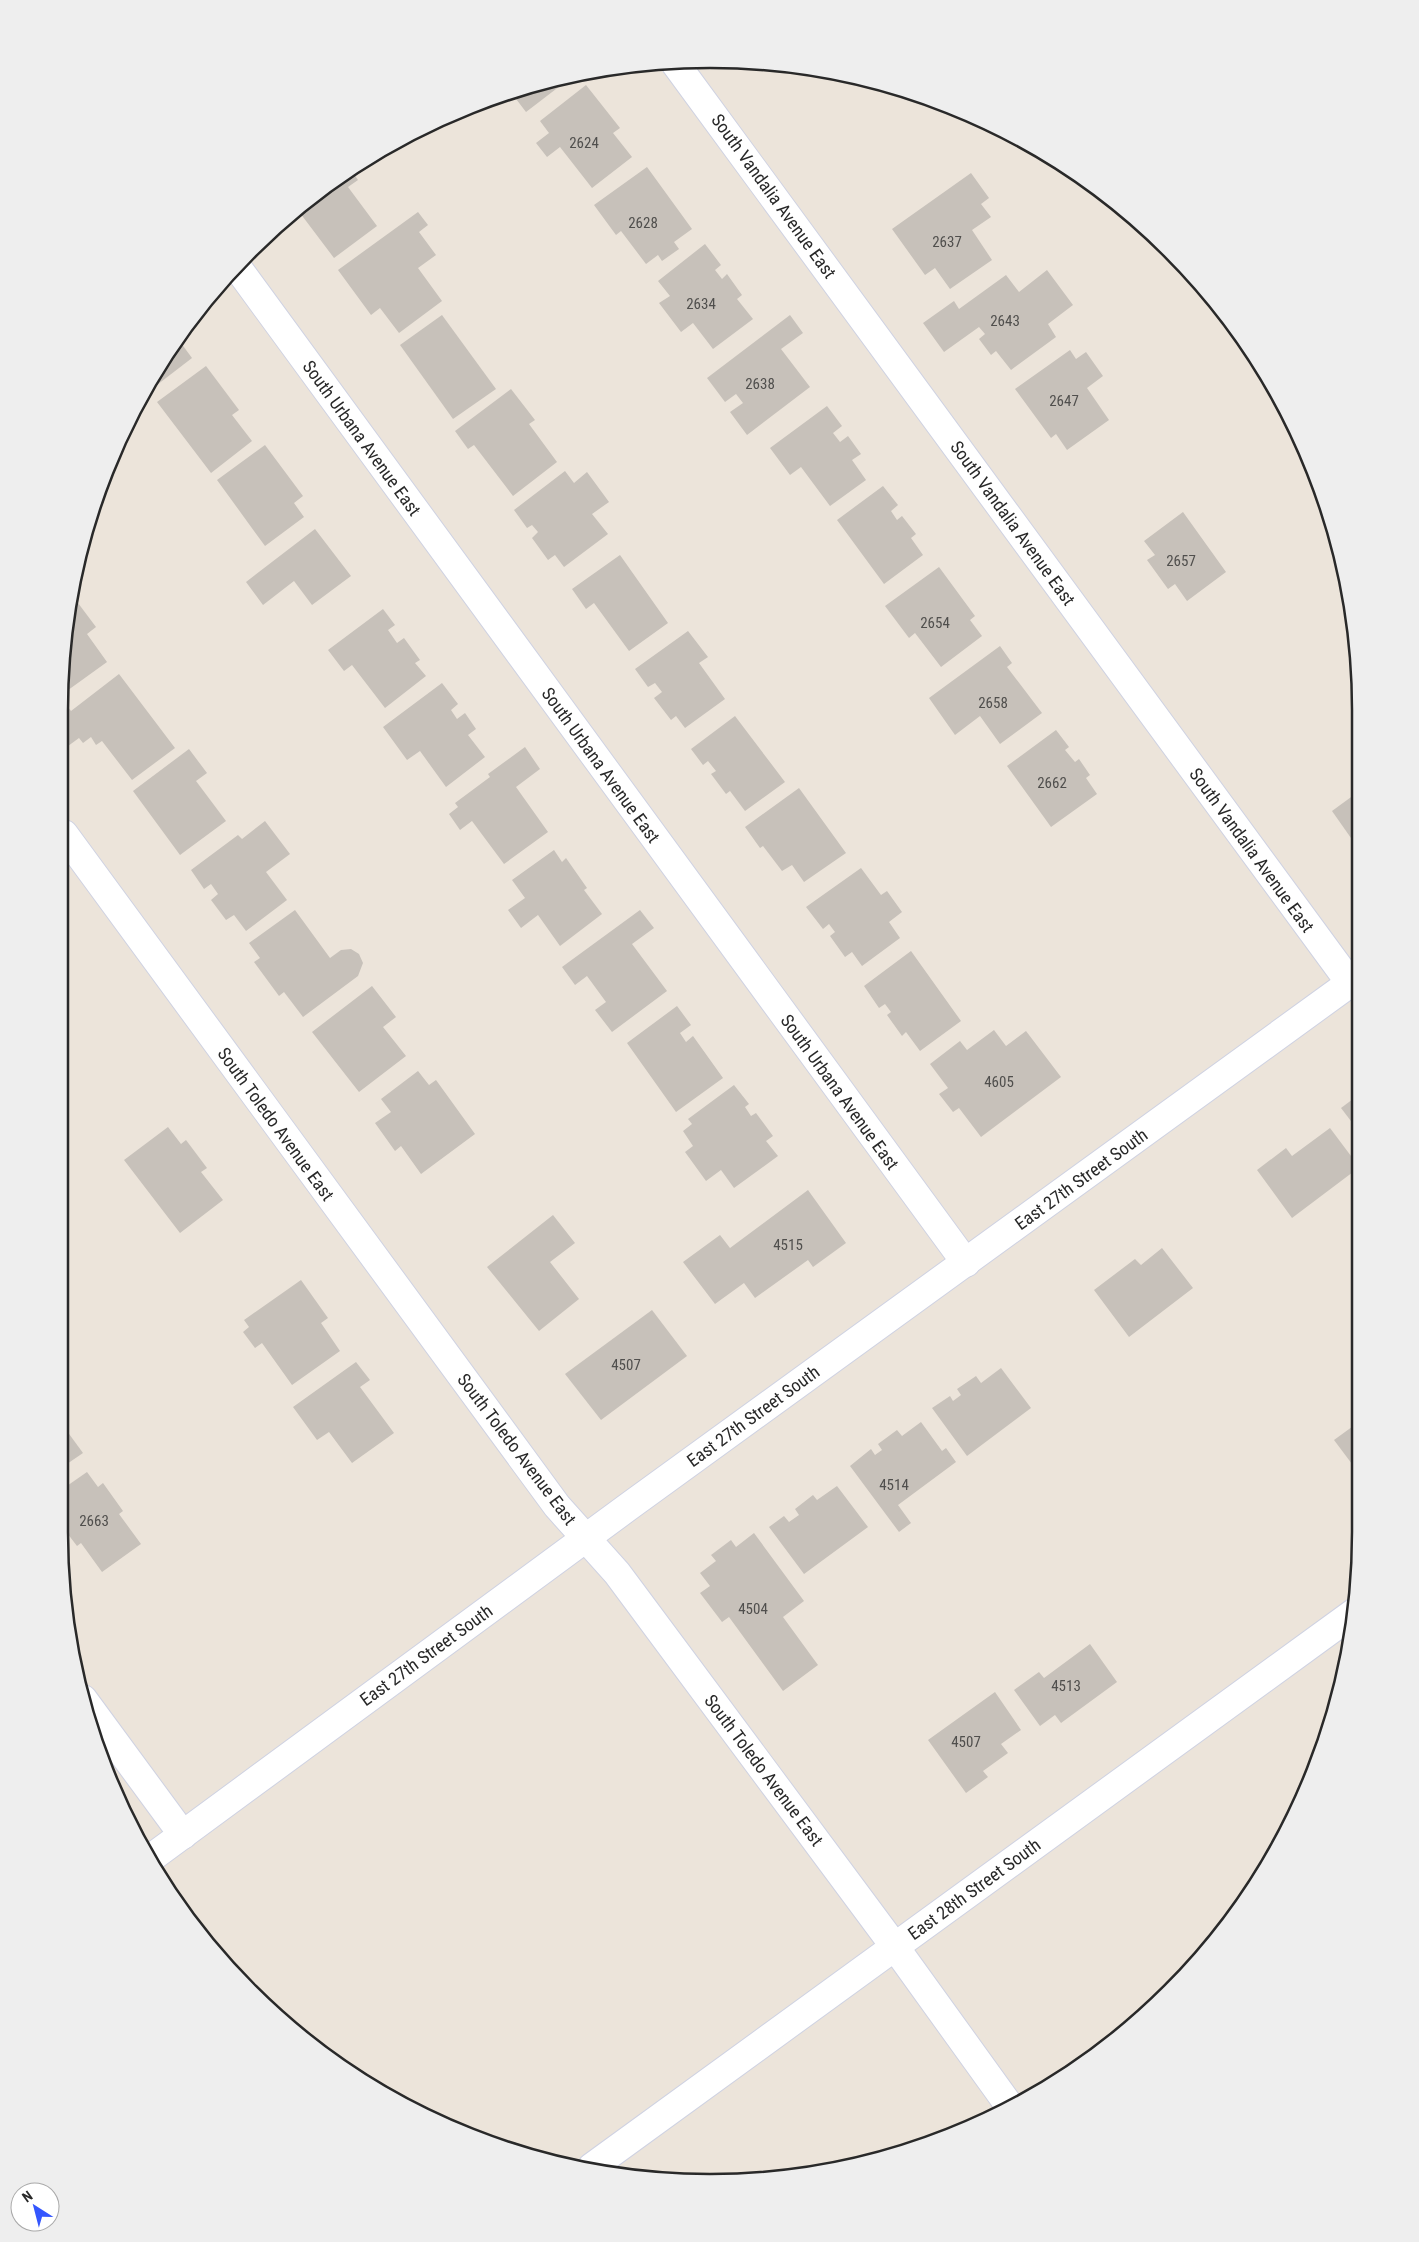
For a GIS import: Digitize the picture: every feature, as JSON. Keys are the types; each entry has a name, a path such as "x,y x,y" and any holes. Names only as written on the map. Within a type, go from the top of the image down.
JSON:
{"street":[{"name":"South Vandalia Avenue East","path":"680,69 1352,978"},
{"name":"South Urbana Avenue East","path":"240,273 966,1262"},
{"name":"South Toledo Avenue East","path":"68,839 556,1506 617,1573 895,1947 1006,2101"},
{"name":"East 27th Street South","path":"155,1855 586,1538 1352,982"},
{"name":"East 28th Street South","path":"596,2164 1346,1619"},
{"path":"94,1713 183,1834"}],"building":[{"path":"561,85 526,112 515,98"},
{"path":"586,85 620,128 613,133 632,157 592,188 560,147 547,157 536,143 549,133 540,121"},
{"path":"647,167 692,229 674,242 679,249 662,261 658,255 646,264 621,231 616,235 594,205"},
{"path":"971,173 989,198 981,204 991,217 972,230 992,260 950,289 935,268 925,275 892,229"},
{"path":"355,175 358,180 348,187 377,226 334,258 301,215"},
{"path":"418,212 428,225 419,232 436,255 418,268 442,301 399,333 380,308 371,315 338,270"},
{"path":"705,244 721,265 715,270 722,279 727,274 742,295 737,299 753,319 713,349 693,323 681,332 659,303 670,296 658,281"},
{"path":"1047,270 1073,305 1048,324 1056,337 1011,370 996,351 991,355 979,339 985,334 979,327 944,352 923,323 954,301 959,309 1006,275 1019,292"},
{"path":"442,315 496,389 453,419 400,345"},
{"path":"790,315 803,333 781,349 810,387 747,435 730,412 743,403 736,394 725,402 707,378"},
{"path":"182,344 192,358 155,387"},
{"path":"1070,350 1076,359 1086,352 1103,376 1087,388 1109,420 1067,450 1056,434 1051,438 1015,389"},
{"path":"206,366 239,410 232,415 252,441 211,473 157,402"},
{"path":"511,389 535,420 529,424 557,462 513,496 474,445 468,449 455,431"},
{"path":"827,406 842,426 833,433 840,442 848,436 861,454 852,460 866,480 830,506 801,467 790,475 770,448"},
{"path":"265,445 303,496 294,503 304,517 265,546 217,480"},
{"path":"565,471 574,483 587,472 609,502 592,514 608,534 564,567 555,555 548,560 532,538 538,532 532,525 527,528 514,510"},
{"path":"883,486 898,505 891,511 897,520 902,516 916,534 911,538 923,555 884,584 837,520"},
{"path":"1183,512 1226,572 1187,601 1175,584 1168,589 1147,560 1155,555 1144,541"},
{"path":"315,529 351,576 312,605 294,581 263,605 246,582"},
{"path":"620,555 668,623 629,651 594,603 586,609 572,589"},
{"path":"939,567 975,616 970,620 982,636 941,667 915,633 909,638 885,606"},
{"path":"77,602 96,627 87,634 107,662 68,690 73,626"},
{"path":"383,609 395,625 388,630 397,643 404,638 420,660 415,663 426,676 385,708 352,665 344,671 328,650"},
{"path":"688,631 708,657 699,663 725,699 685,728 676,716 671,720 654,698 662,692 655,683 648,687 635,669"},
{"path":"1000,646 1012,663 1007,667 1042,713 1000,744 980,716 955,735 929,698"},
{"path":"119,674 175,748 132,780 102,741 96,745 91,737 83,743 79,738 68,746 68,707 71,711"},
{"path":"442,683 458,704 451,710 457,719 465,713 476,729 468,735 485,757 446,787 420,751 407,760 383,727"},
{"path":"735,716 785,782 745,811 730,791 726,794 711,774 716,771 708,761 703,765 691,749"},
{"path":"1056,730 1069,747 1065,750 1075,762 1079,759 1090,775 1086,778 1097,794 1051,827 1007,766"},
{"path":"525,747 540,769 516,787 548,832 504,864 472,821 460,830 449,814 458,807 455,803 490,777 488,774"},
{"path":"189,749 207,773 196,781 226,821 180,855 133,791"},
{"path":"799,788 846,853 804,882 792,865 782,871 763,846 760,848 745,827"},
{"path":"1352,796 1352,839 1332,811"},
{"path":"265,821 290,854 266,872 287,900 246,931 234,915 226,920 211,900 218,894 211,884 204,889 191,870 238,835 242,839"},
{"path":"554,850 562,862 566,858 587,888 584,890 602,914 560,946 538,915 521,928 508,910 525,898 512,880"},
{"path":"861,868 881,895 887,891 902,912 889,922 900,938 862,966 852,952 845,957 830,936 835,932 829,924 823,929 806,907"},
{"path":"295,910 330,958 341,950 351,949 359,954 363,963 358,976 303,1017 284,992 279,996 254,962 260,958 249,943"},
{"path":"640,910 654,928 632,944 667,991 612,1032 595,1010 606,1002 587,976 575,985 562,967"},
{"path":"911,951 961,1021 920,1051 906,1032 902,1036 887,1015 891,1012 885,1004 879,1008 864,986"},
{"path":"372,986 396,1017 383,1027 406,1056 359,1092 312,1032"},
{"path":"677,1006 691,1025 680,1033 686,1042 693,1036 723,1078 676,1112 627,1043"},
{"path":"994,1030 1006,1046 1026,1031 1061,1077 981,1137 959,1108 953,1112 939,1094 948,1088 930,1064 960,1041 967,1050"},
{"path":"418,1071 429,1085 436,1080 475,1134 421,1174 401,1146 395,1151 375,1123 391,1112 381,1099"},
{"path":"734,1085 749,1104 745,1107 751,1116 756,1113 773,1136 766,1141 778,1156 734,1188 721,1170 706,1181 685,1152 693,1146 683,1131 692,1124 688,1119"},
{"path":"1352,1100 1352,1122 1341,1108"},
{"path":"168,1127 181,1144 186,1140 207,1168 201,1172 223,1200 180,1233 124,1160"},
{"path":"1330,1128 1352,1157 1352,1173 1292,1218 1257,1170 1286,1148 1292,1156"},
{"path":"808,1190 846,1243 813,1267 808,1260 755,1298 744,1283 715,1304 683,1262 720,1235 730,1248"},
{"path":"553,1215 575,1243 550,1262 579,1299 539,1331 487,1267"},
{"path":"1162,1248 1193,1288 1129,1337 1094,1290 1135,1259 1141,1265"},
{"path":"301,1280 328,1318 321,1323 340,1351 292,1385 262,1343 255,1348 243,1332 249,1327 244,1320"},
{"path":"652,1310 687,1356 601,1420 565,1374"},
{"path":"356,1362 370,1380 360,1387 394,1433 352,1463 329,1432 317,1440 293,1407"},
{"path":"1001,1368 1031,1408 967,1456 932,1408 950,1396 953,1401 961,1395 957,1389 976,1376 981,1383"},
{"path":"921,1422 942,1451 946,1448 956,1462 898,1505 911,1523 899,1532 850,1466 871,1449 875,1455 882,1450 878,1444 897,1430 902,1436"},
{"path":"1352,1427 1352,1464 1334,1440"},
{"path":"68,1432 83,1453 68,1463"},
{"path":"87,1472 98,1487 103,1483 123,1511 119,1514 141,1544 102,1572 81,1543 77,1546 68,1534 68,1485"},
{"path":"837,1486 868,1527 804,1574 769,1527 784,1516 789,1522 799,1515 795,1509 813,1495 817,1500"},
{"path":"754,1533 804,1601 783,1617 818,1665 783,1691 729,1617 722,1622 700,1593 710,1586 700,1573 716,1561 711,1555 731,1540 736,1547"},
{"path":"1090,1644 1117,1682 1061,1723 1055,1715 1040,1726 1014,1690 1039,1672 1044,1678"},
{"path":"995,1692 1021,1730 1001,1744 1008,1753 983,1771 988,1777 966,1793 928,1740"}]}
